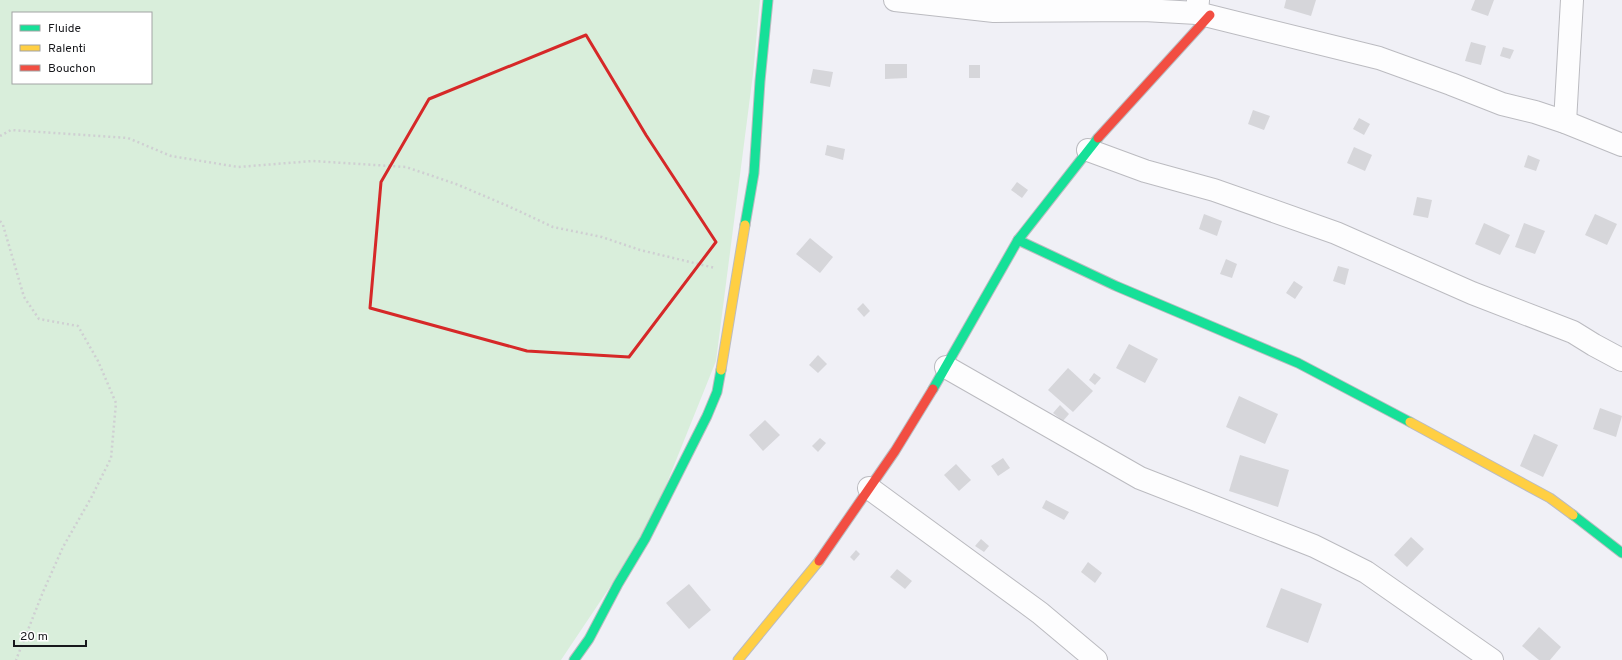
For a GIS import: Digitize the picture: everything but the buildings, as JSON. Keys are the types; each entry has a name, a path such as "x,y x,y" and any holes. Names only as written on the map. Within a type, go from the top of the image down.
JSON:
{"street":[{"path":"574,660 589,639 618,584 645,539 707,416 717,392 754,173 760,81 768,0"},
{"path":"895,0 994,11 1202,10 1379,58 1502,104 1536,112 1565,122 1622,145"},
{"path":"1565,122 1572,0"},
{"path":"738,660 822,557 895,451 946,367 1018,240 1088,150 1202,10"},
{"path":"1088,150 1145,171 1214,190 1336,233 1472,293 1573,332 1622,360"},
{"path":"1018,240 1116,286 1298,363 1355,392 1550,498 1592,528 1622,553"},
{"path":"946,367 1140,478 1314,546 1366,572 1492,660"},
{"path":"869,488 1040,613 1096,660"}],"path":[{"path":"0,136 11,130 128,138 171,156 238,167 313,161 406,167 463,187 553,227 602,237 640,250 737,274"},
{"path":"0,221 3,225 24,297 40,318 78,326 98,362 116,403 111,458 91,498 63,547 16,660"}],"highlighted area":[{"path":"586,35 646,135 716,242 629,357 527,351 370,308 381,182 429,99"}],"green space":[{"path":"0,0 760,0 753,74 716,361 648,530 561,660 0,660"}],"traffic: fast":[{"path":"745,225 754,173 760,81 768,0"},
{"path":"933,389 1018,240 1098,138"},
{"path":"1018,240 1116,286 1298,363 1410,422"},
{"path":"574,660 589,639 618,584 645,539 707,416 717,392 721,370"},
{"path":"1573,515 1622,553"}],"traffic: slow":[{"path":"721,370 745,225"},
{"path":"1410,422 1550,498 1573,515"},
{"path":"738,660 819,561"}],"traffic: jam":[{"path":"1098,138 1210,15"},
{"path":"819,561 895,451 933,389"}]}
